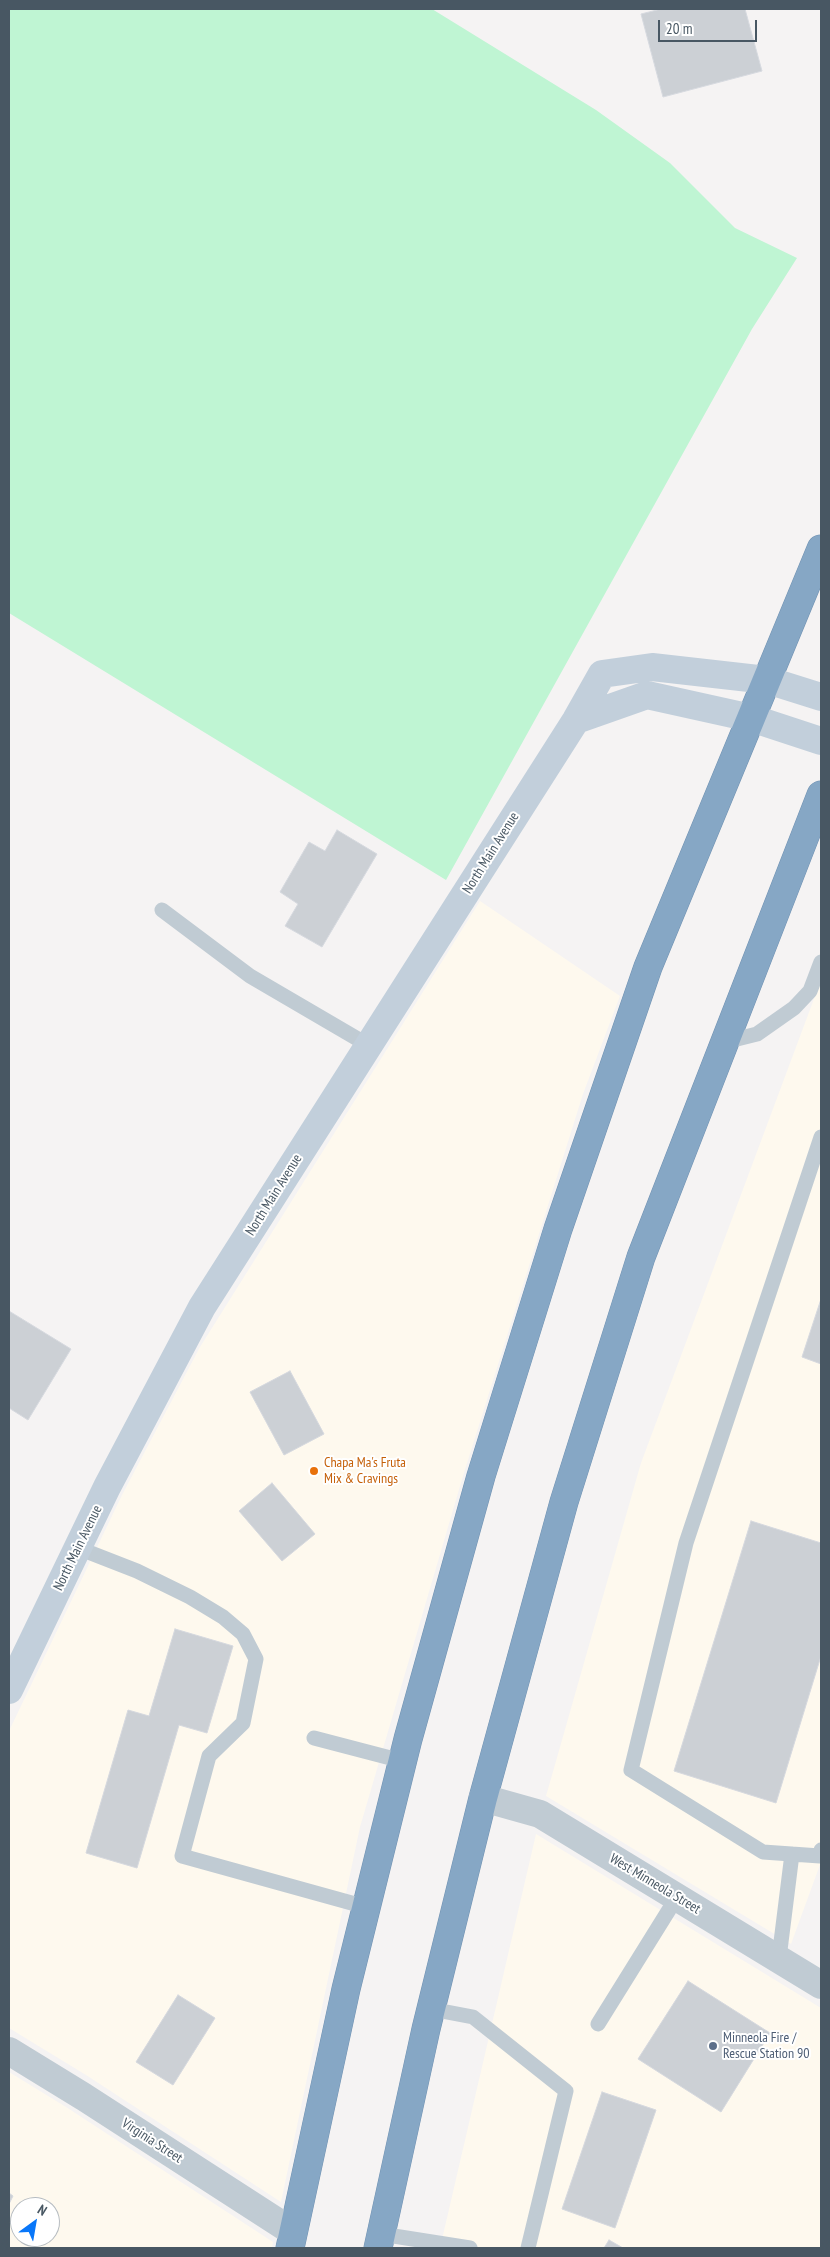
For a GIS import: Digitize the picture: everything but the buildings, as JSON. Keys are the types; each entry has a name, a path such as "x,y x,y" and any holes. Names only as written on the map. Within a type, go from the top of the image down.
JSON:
{"highway":[{"path":"292,2240 346,1988 402,1761 481,1476 558,1229 648,967 821,550"},
{"path":"380,2241 431,2009 482,1798 564,1502 641,1257 821,795"}],"street":[{"name":"North Main Avenue","path":"9,1690 107,1488 202,1307 576,720 602,674 652,667 767,680"},
{"path":"767,680 821,697"},
{"path":"576,720 647,695 751,718 821,741"},
{"name":"West Minneola Street","path":"482,1798 540,1814 821,1985"},
{"name":"Virginia Street","path":"9,2051 109,2113 292,2240"}],"lane":[{"path":"162,910 250,976 368,1045"},
{"path":"725,1042 757,1034 794,1008 810,991 821,962"},
{"path":"820,1142 686,1544 631,1770 763,1852 820,1856 821,1850"},
{"path":"78,1548 137,1571 190,1597 223,1617 243,1634 256,1660 244,1723 209,1756 182,1856 366,1908"},
{"path":"314,1738 402,1761"},
{"path":"778,1958 792,1854"},
{"path":"598,2024 677,1897"},
{"path":"431,2009 473,2017 566,2091 528,2248"},
{"path":"380,2241 470,2248"}],"shaded area":[{"path":"480,901 620,996 583,1094 463,1476 360,1827 281,2202 86,2075 9,2028 9,1731 122,1495 200,1347"},
{"path":"821,980 821,1862 791,1944 546,1796 641,1463"},
{"path":"536,1834 821,2008 821,2248 440,2248"},
{"path":"9,2072 273,2242 272,2248 9,2248"}],"green space":[{"path":"9,9 432,9 596,110 670,163 735,228 797,258 752,329 446,880 9,613"}],"place":[{"name":"Chapa Ma's Fruta Mix & Cravings","path":"314,1471"},
{"name":"Minneola Fire / Rescue Station 90","path":"713,2046"}]}
